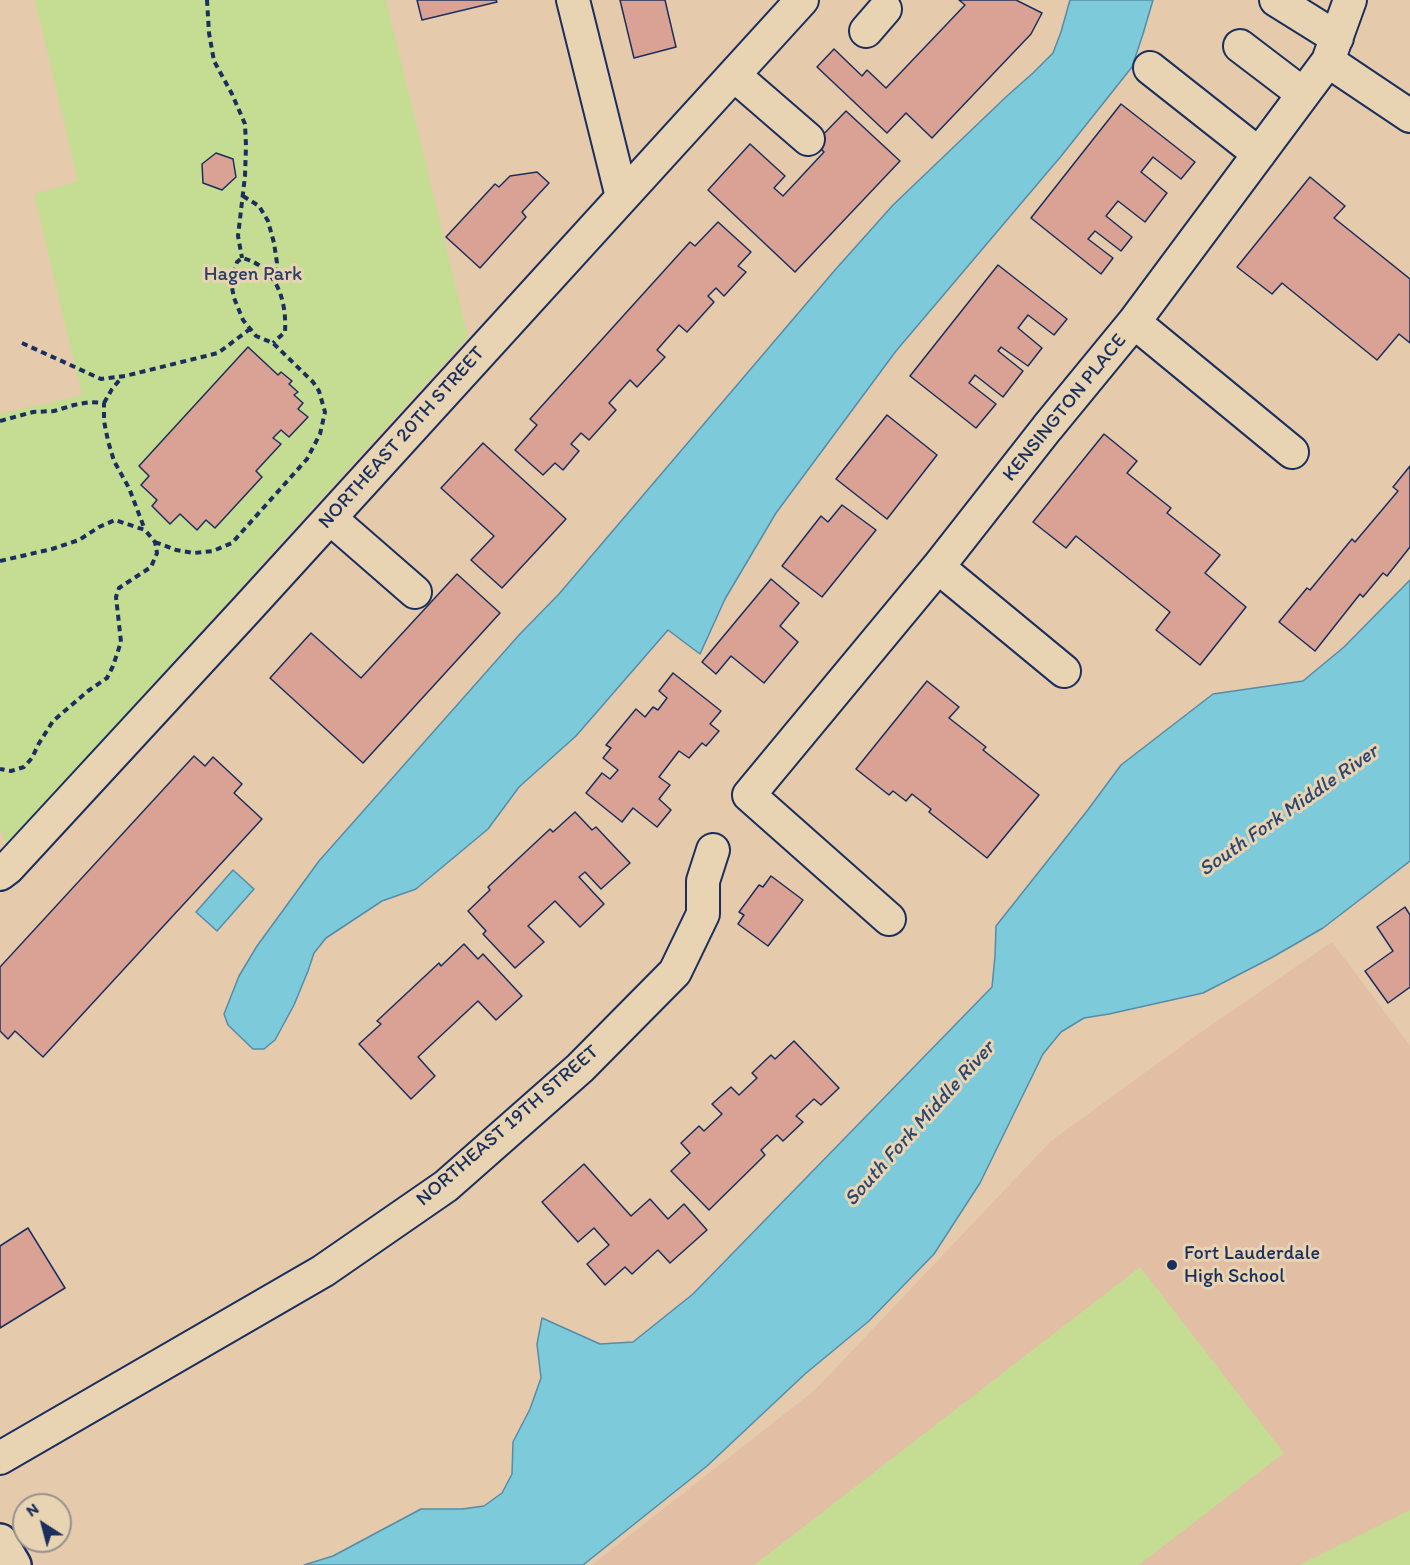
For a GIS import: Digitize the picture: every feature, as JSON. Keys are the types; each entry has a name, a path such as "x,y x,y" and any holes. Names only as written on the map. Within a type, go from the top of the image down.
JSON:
{"main road":[{"path":"0,1541 14,1565"}],"street":[{"path":"573,0 622,197"},
{"name":"NORTHEAST 20TH STREET","path":"0,874 24,851 330,518 802,0"},
{"path":"1276,0 1410,116"},
{"name":"KENSINGTON PLACE","path":"889,919 749,795 938,567 1134,322 1303,94 1332,49 1350,0"},
{"path":"1240,46 1303,94"},
{"path":"1150,68 1259,154"},
{"path":"734,75 808,139"},
{"path":"1134,322 1292,452"},
{"path":"330,518 415,592"},
{"path":"938,567 1064,671"},
{"name":"NORTHEAST 19TH STREET","path":"0,1458 323,1271 446,1186 580,1068 675,972 703,914 703,880 713,850"}],"path":[{"path":"207,0 214,61 232,94 244,124 246,146 238,236 242,258"},
{"path":"243,196 259,206 268,221 277,263 273,279"},
{"path":"242,258 255,261 278,286 285,332 273,343"},
{"path":"122,376 104,404 106,431 114,460 129,488 145,530 155,542 176,550 194,553 213,550 232,543 307,459 320,434 325,412 319,391 313,382 273,343 256,336 243,320 234,298 231,282 237,262 242,258"},
{"path":"22,344 101,379 218,353 250,329"},
{"path":"0,421 33,412 54,411 90,402 104,404"},
{"path":"0,561 79,540 99,527 116,520 145,530"},
{"path":"0,769 11,771 24,767 32,758 53,721 107,678 121,642 116,597 119,588 151,567 157,553 155,542"}],"shaded area":[{"name":"Fort Lauderdale High School","path":"1332,942 1410,1046 1410,1565 592,1565 815,1390 1051,1141 1194,1037"}],"green space":[{"name":"Hagen Park","path":"35,0 386,0 468,337 7,845 0,828 0,414 82,395 34,194 78,181"},
{"path":"1140,1267 1284,1453 1139,1565 754,1565"},
{"path":"1410,1510 1410,1565 1299,1565"}],"water":[{"path":"1070,0 1153,0 1132,67 1062,155 896,351 776,513 725,599 700,654 668,630 576,736 519,787 488,829 416,889 382,901 326,938 314,953 294,1005 275,1040 264,1049 253,1049 228,1025 224,1014 239,976 257,946 319,861 519,635 559,594 893,205 1053,53"},
{"name":"South Fork Middle River","path":"1410,580 1410,861 1323,928 1203,993 1084,1018 1061,1032 1043,1054 980,1183 934,1254 869,1321 805,1374 707,1466 583,1565 304,1565 333,1556 421,1509 462,1509 484,1506 502,1493 512,1474 513,1442 530,1409 541,1378 537,1344 542,1318 600,1344 633,1342 693,1294 992,987 996,926 1121,765 1213,694 1303,681 1344,647"},
{"path":"233,870 254,889 217,931 196,912"}],"building":[{"path":"417,0 496,0 497,2 422,20"},
{"path":"620,0 665,0 676,47 634,58"},
{"path":"959,0 1016,0 1042,13 1031,34 932,138 906,113 887,133 817,67 834,49 862,76 867,70 886,88 965,5"},
{"path":"1121,104 1195,162 1181,179 1153,157 1141,172 1167,193 1145,222 1118,201 1106,216 1132,237 1121,251 1095,231 1088,239 1113,258 1101,274 1031,218"},
{"path":"846,111 900,161 795,272 708,190 750,144 785,176 774,188 783,196 824,152 815,143"},
{"path":"216,153 233,159 236,177 222,190 203,183 202,164"},
{"path":"537,172 549,183 522,212 526,217 480,268 446,237 495,184 499,187 510,176"},
{"path":"1310,177 1345,206 1334,218 1410,279 1410,343 1399,334 1377,360 1282,283 1272,294 1237,267"},
{"path":"718,222 751,252 738,266 746,272 724,296 716,288 708,296 714,302 687,332 679,325 657,350 665,357 637,387 630,380 609,403 616,410 589,440 581,433 571,444 579,451 563,470 555,463 543,475 515,450 537,425 530,419 690,242 695,246"},
{"path":"998,265 1067,319 1054,335 1028,315 1018,328 1042,348 1028,366 1001,347 998,351 1023,371 1003,397 975,375 969,383 996,404 976,428 910,376"},
{"path":"248,347 278,375 281,372 292,381 289,384 298,392 294,395 303,403 298,409 308,417 289,437 281,430 273,438 281,444 256,471 262,477 215,528 206,520 197,530 180,514 170,524 152,506 157,500 141,485 149,476 139,466"},
{"path":"887,415 937,455 887,519 836,479"},
{"path":"1104,434 1137,461 1127,473 1171,508 1167,513 1220,555 1205,573 1246,607 1200,665 1156,630 1170,612 1076,536 1066,548 1033,522"},
{"path":"483,443 566,519 502,588 471,560 494,536 441,488"},
{"path":"1410,466 1410,547 1387,576 1383,573 1363,597 1360,594 1315,651 1279,622 1307,588 1310,590 1352,539 1355,542 1398,491 1393,487"},
{"path":"842,505 876,530 822,597 782,566 821,516 828,522"},
{"path":"457,574 500,613 363,763 270,678 311,633 361,678"},
{"path":"771,579 799,603 780,626 798,642 764,683 731,656 716,674 702,662"},
{"path":"673,673 721,711 710,724 719,731 706,746 702,743 689,758 679,751 659,777 670,785 659,799 671,810 657,827 633,808 622,822 586,793 602,773 610,779 618,770 603,758 611,748 606,745 636,709 645,717 653,707 658,710 667,698 659,691"},
{"path":"927,681 959,707 949,718 986,747 983,750 1039,795 987,858 929,812 931,809 912,794 906,801 893,791 889,795 856,769"},
{"path":"194,756 205,766 213,757 242,784 234,793 262,819 43,1057 15,1031 8,1039 0,1031 0,967"},
{"path":"575,812 592,830 596,827 630,863 601,889 585,872 579,877 604,904 580,927 555,901 528,926 544,942 515,968 483,934 486,931 468,911 490,890 488,887 550,829 553,832"},
{"path":"771,876 803,900 768,946 738,924 744,915 739,912 759,885 763,887"},
{"path":"1405,907 1410,915 1410,987 1388,1003 1365,971 1393,951 1377,927"},
{"path":"464,944 478,959 483,954 522,996 496,1020 478,1001 418,1057 435,1076 411,1099 359,1044 381,1024 377,1021 439,963 441,966"},
{"path":"794,1041 839,1088 821,1105 814,1099 796,1116 803,1122 783,1141 777,1135 761,1150 765,1155 709,1210 671,1171 690,1153 681,1143 699,1126 704,1131 722,1114 712,1104 731,1087 739,1095 757,1078 752,1073 771,1055 775,1059"},
{"path":"584,1164 631,1216 650,1199 668,1219 684,1204 707,1230 670,1263 658,1250 632,1274 625,1267 605,1285 587,1264 609,1245 594,1228 578,1242 542,1202"},
{"path":"28,1228 65,1288 0,1328 0,1246"}],"place":[{"name":"Fort Lauderdale High School","path":"1172,1265"}]}
